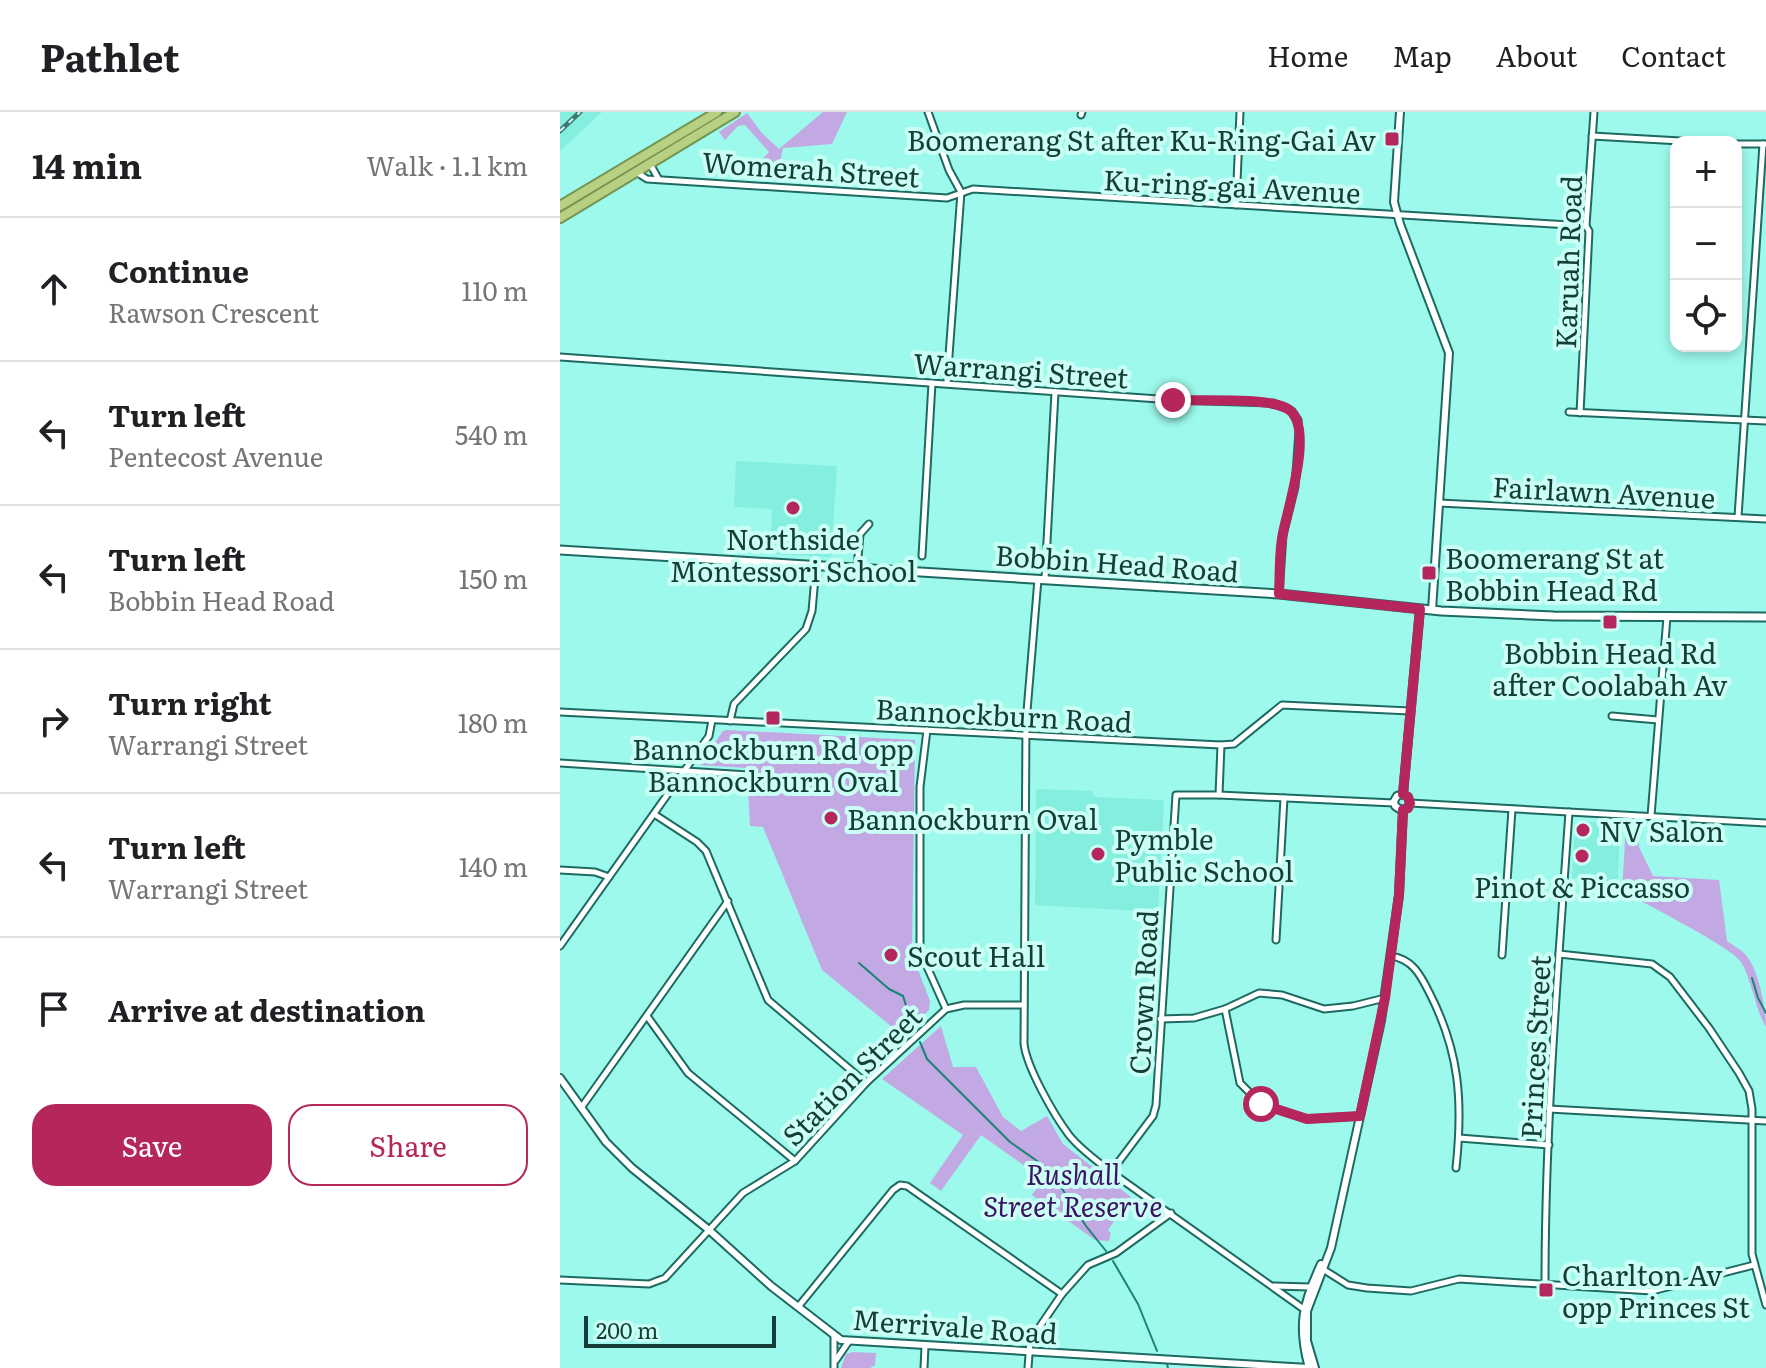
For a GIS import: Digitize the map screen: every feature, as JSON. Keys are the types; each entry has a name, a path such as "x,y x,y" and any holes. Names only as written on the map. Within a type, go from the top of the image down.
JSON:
{"highway":[{"path":"560,206 717,112"},
{"path":"560,218 735,112"}],"main road":[{"name":"Bobbin Head Road","path":"560,550 1279,594 1432,610 1554,616 1766,617"}],"street":[{"path":"928,112 949,170 961,192 947,383"},
{"path":"1236,205 1240,112"},
{"path":"1400,112 1394,202 1449,353 1432,610"},
{"name":"Karuah Road","path":"1580,413 1589,231 1586,226 1594,112"},
{"path":"1592,136 1670,140"},
{"path":"1738,517 1764,144 1742,144"},
{"path":"650,164 658,178"},
{"name":"Womerah Street","path":"636,172 647,179 947,198 961,192"},
{"name":"Ku-ring-gai Avenue","path":"961,192 973,189 1586,226"},
{"name":"Warrangi Street","path":"560,357 1055,392 1274,403 1292,411 1298,420 1299,431 1295,487 1283,535 1279,594"},
{"path":"922,556 932,383"},
{"path":"1055,392 1026,723 1024,1044 1028,1063 1069,1135 1111,1172 1305,1310"},
{"path":"1569,412 1766,421"},
{"name":"Fairlawn Avenue","path":"1439,503 1766,519"},
{"path":"857,568 860,534 869,524"},
{"path":"730,721 734,704 806,629 812,611 816,566"},
{"path":"1403,794 1420,609"},
{"path":"1651,816 1667,617"},
{"path":"1394,803 1219,795 1221,745 1234,744 1282,705 1410,711"},
{"name":"Bannockburn Road","path":"560,712 1221,745"},
{"path":"1612,716 1658,720"},
{"path":"560,946 709,736 712,720"},
{"path":"927,730 920,787 920,951 946,1009"},
{"path":"560,763 748,775"},
{"path":"1403,794 1408,797 1408,808 1397,809 1394,803 1396,797 1403,794"},
{"name":"Crown Road","path":"1111,1172 1153,1116 1156,1105 1176,795 1219,795"},
{"path":"1276,940 1284,798"},
{"path":"1410,803 1766,823"},
{"path":"1502,955 1512,809"},
{"path":"1315,1368 1307,1341 1305,1310 1333,1240 1385,998 1399,895 1403,810"},
{"name":"Princes Street","path":"1545,1284 1549,1109 1569,812"},
{"path":"654,814 703,846 768,1000 866,1083"},
{"path":"560,870 595,872 609,877"},
{"path":"581,1108 728,900"},
{"path":"1559,954 1652,964 1670,977 1739,1073 1749,1091 1754,1265 1766,1305"},
{"path":"1391,956 1401,957 1415,967 1446,1023 1458,1078 1456,1168"},
{"path":"1160,1019 1194,1018 1225,1009 1251,995 1266,993 1324,1009 1385,998"},
{"name":"Station Street","path":"560,1280 654,1283 670,1275 748,1188 795,1161 866,1083 946,1009 964,1005 1024,1005"},
{"path":"1225,1009 1240,1083 1261,1104 1307,1119 1360,1116"},
{"path":"647,1016 688,1073 795,1161"},
{"name":"Merrivale Road","path":"560,1078 616,1153 834,1337 849,1341 925,1346 1309,1368"},
{"path":"1549,1109 1766,1121"},
{"path":"1459,1138 1549,1145"},
{"path":"798,1307 893,1190 904,1185 1062,1294"},
{"path":"1028,1368 1030,1341 1062,1294 1088,1265 1116,1253 1171,1213"},
{"path":"1321,1268 1354,1287 1411,1291 1459,1279 1660,1291 1754,1265"},
{"path":"1309,1368 1302,1331 1310,1287 1321,1268"},
{"path":"1273,1286 1310,1287"},
{"path":"834,1337 834,1366"},
{"path":"834,1366 849,1341"},
{"path":"924,1368 925,1346"},
{"path":"1291,1366 1301,1360 1305,1352"}],"shaded area":[{"path":"560,112 602,112 560,151"},
{"name":"Northside Montessori School","path":"736,461 837,466 831,557 770,554 772,509 734,507"},
{"name":"Pymble Public School","path":"1036,789 1092,791 1095,797 1164,802 1158,912 1035,905"},
{"path":"1580,821 1620,825 1616,882 1572,878 1575,826"}],"green space":[{"path":"823,112 847,112 832,144 783,148 777,178 746,177 769,152 745,125 738,126 725,140 719,132 747,113 779,149"},
{"name":"Bannockburn Oval","path":"723,731 915,740 912,954 930,1001 929,1010 905,1033 897,1031 822,970 763,827 750,826 747,768 700,765"},
{"path":"1628,824 1637,825 1639,847 1653,876 1719,880 1727,941 1744,953 1753,967 1763,999 1766,1027 1745,970 1734,955 1622,891"},
{"name":"Rushall Street Reserve","path":"941,1026 953,1067 976,1067 1003,1117 1021,1131 1047,1116 1063,1144 1131,1197 1108,1230 1111,1233 1109,1241 1095,1240 1032,1195 1043,1179 981,1135 941,1191 930,1183 963,1135 882,1079"},
{"path":"876,1353 875,1365 870,1368 841,1368 846,1354"}],"waterway":[{"path":"859,963 889,989 903,996 908,1012 904,1025"},
{"path":"1752,978 1766,1013"},
{"path":"920,1042 927,1059 1010,1142 1050,1170 1106,1251"},
{"path":"1113,1261 1138,1304 1157,1351"},
{"path":"1167,1364 1168,1368"}],"railway":[{"path":"560,131 580,112"}],"place":[{"name":"Boomerang St after Ku-Ring-Gai Av","path":"1392,139"},
{"name":"Northside Montessori School","path":"793,508"},
{"name":"Boomerang St at Bobbin Head Rd","path":"1429,573"},
{"name":"Bobbin Head Rd after Coolabah Av","path":"1610,622"},
{"name":"Bannockburn Rd opp Bannockburn Oval","path":"773,718"},
{"name":"Bannockburn Oval","path":"831,818"},
{"name":"NV Salon","path":"1583,830"},
{"name":"Pymble Public School","path":"1098,854"},
{"name":"Pinot & Piccasso","path":"1582,856"},
{"name":"Scout Hall","path":"891,955"},
{"name":"Charlton Av opp Princes St","path":"1546,1290"}],"route":[{"path":"1173,400 1274,403 1292,411 1298,420 1295,487 1283,535 1279,594 1420,609 1403,794 1408,797 1410,806 1403,810 1399,895 1385,998 1360,1116 1307,1119 1261,1104"}]}
